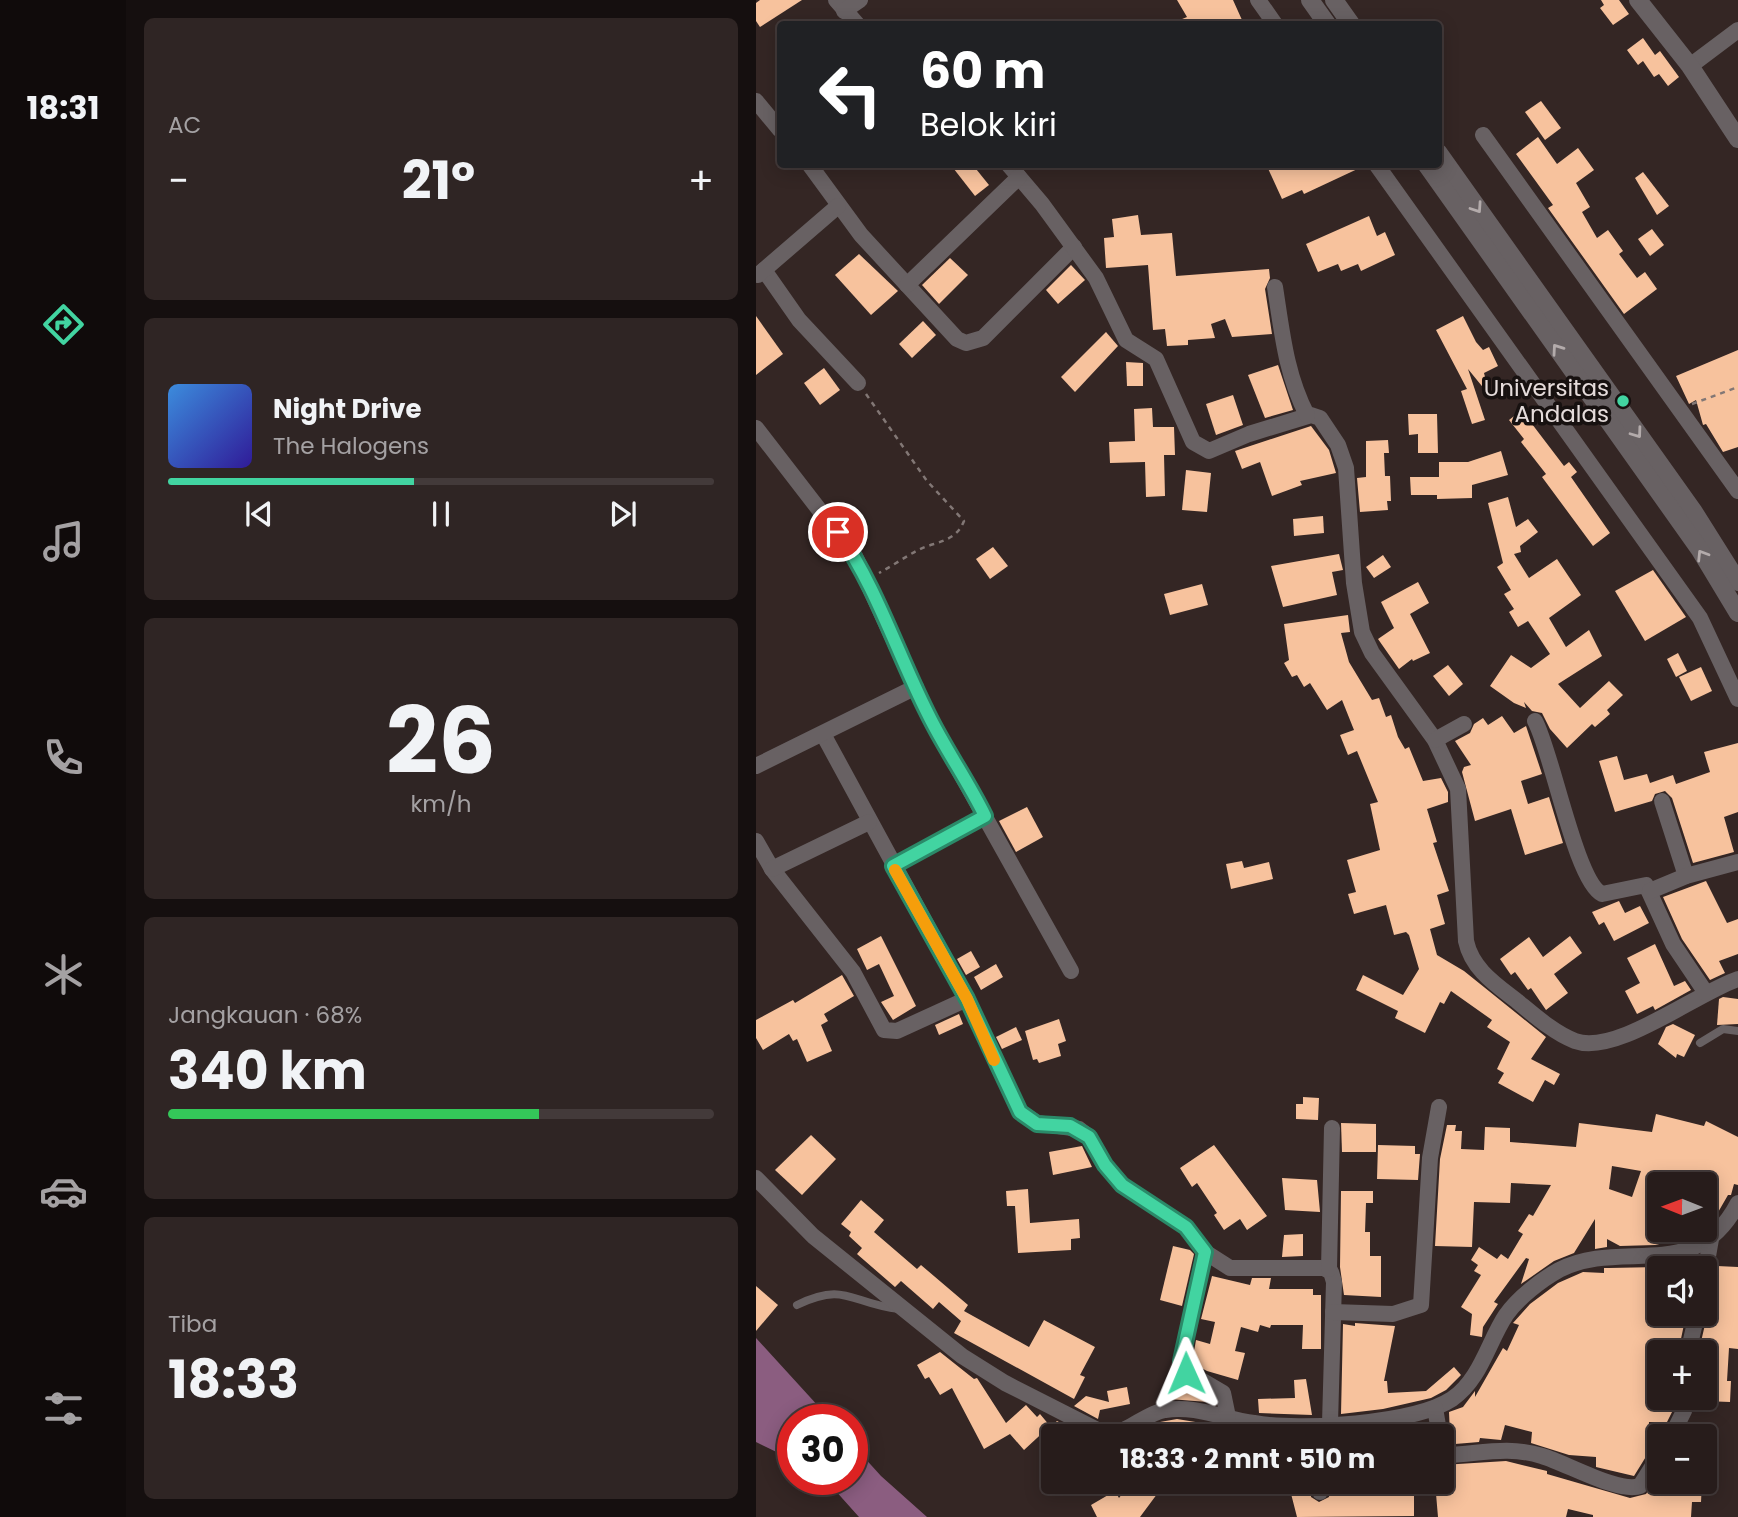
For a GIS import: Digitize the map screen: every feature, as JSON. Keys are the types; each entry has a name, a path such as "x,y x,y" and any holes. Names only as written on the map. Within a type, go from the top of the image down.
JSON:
{"street":[{"path":"854,21 840,6 860,0"},
{"path":"1258,0 1273,21"},
{"path":"1310,0 1325,21"},
{"path":"1334,0 1349,21"},
{"path":"1638,0 1690,66 1738,139"},
{"path":"1690,66 1738,30"},
{"path":"756,101 777,126"},
{"path":"1483,135 1738,491"},
{"path":"1442,158 1694,512 1738,582"},
{"path":"812,168 838,206 957,339 973,343 983,338 1074,247"},
{"path":"1011,168 1096,278 1126,340 1156,359 1189,434 1198,447 1209,451 1249,434 1307,415 1320,418 1338,445 1346,468 1354,583 1362,632 1372,653 1435,740 1458,789 1466,941 1469,954 1483,974 1566,1037 1589,1044 1619,1036 1677,1011 1706,993 1738,979"},
{"path":"1379,168 1700,618 1738,699"},
{"path":"1429,168 1700,550 1738,613"},
{"path":"907,285 1019,177"},
{"path":"838,206 760,273 799,320 858,383"},
{"path":"1275,287 1284,354 1295,393 1307,415"},
{"path":"756,428 838,532 866,579 916,687 1071,971"},
{"path":"756,766 916,687"},
{"path":"1535,721 1547,746 1560,799 1590,883 1602,894 1638,885 1646,886 1673,944 1706,993"},
{"path":"1435,740 1464,724"},
{"path":"823,734 967,999 1020,1112 1037,1124 1070,1126 1089,1137 1105,1165 1122,1185 1186,1227 1205,1252 1230,1268 1329,1269"},
{"path":"1662,802 1686,876"},
{"path":"893,866 985,816"},
{"path":"772,869 869,822"},
{"path":"756,841 772,869 853,972 884,1030 897,1031 967,999"},
{"path":"1650,891 1686,876 1738,862"},
{"path":"1333,1312 1393,1314 1421,1305 1430,1158 1439,1107"},
{"path":"1323,1424 1334,1282 1329,1269 1332,1128"},
{"path":"756,1178 813,1236 909,1310 962,1356 1005,1383 1097,1432 1118,1434 1165,1410 1205,1411 1228,1418 1269,1424"},
{"path":"1717,1231 1738,1203"},
{"path":"1354,1424 1392,1419 1435,1408 1465,1387 1479,1368 1507,1314 1559,1270 1578,1263 1650,1258 1682,1251 1704,1242"},
{"path":"1205,1252 1181,1361 1182,1369 1193,1378 1217,1387 1223,1393 1228,1418"},
{"path":"1435,1408 1438,1424"},
{"path":"1454,1455 1512,1448 1564,1463 1613,1486 1634,1488 1640,1486 1647,1475"}],"lane":[{"path":"1700,1043 1723,1029 1738,1031"},
{"path":"797,1306 824,1293 835,1292 866,1304 909,1310"}],"path":[{"path":"858,383 928,481 964,521 952,537 936,546 921,548 866,579"},
{"path":"1680,410 1738,387"}],"shaded area":[{"path":"756,1338 816,1404 777,1404 777,1452 756,1442"},
{"path":"868,1462 927,1517 859,1517 839,1495 868,1495"}],"building":[{"path":"760,0 802,0 760,27 756,21 756,3"},
{"path":"1177,0 1233,0 1242,20 1177,21 1187,17"},
{"path":"1601,0 1619,0 1629,14 1613,25 1600,8 1604,5"},
{"path":"1643,38 1655,55 1660,51 1679,77 1668,86 1659,74 1654,77 1643,61 1638,65 1627,50"},
{"path":"1541,101 1561,128 1545,140 1525,112"},
{"path":"1538,137 1557,164 1578,148 1594,170 1576,183 1590,207 1582,212 1597,238 1608,230 1623,251 1619,254 1637,278 1645,272 1657,289 1624,314 1548,208 1553,205 1516,154"},
{"path":"953,168 975,168 989,185 975,196"},
{"path":"1268,168 1360,168 1304,194 1302,190 1282,199"},
{"path":"1643,172 1669,206 1657,215 1635,178"},
{"path":"1138,215 1141,235 1172,233 1176,276 1269,269 1270,278 1265,289 1272,334 1232,337 1225,319 1211,324 1215,338 1188,340 1188,345 1167,346 1165,329 1153,330 1148,265 1106,268 1104,238 1114,237 1112,219"},
{"path":"1369,216 1377,236 1385,232 1395,255 1361,271 1358,264 1341,271 1338,264 1318,272 1306,244"},
{"path":"1652,229 1664,245 1650,256 1638,239"},
{"path":"859,254 898,291 871,315 835,275"},
{"path":"950,258 968,275 939,304 922,285"},
{"path":"1071,265 1085,280 1058,304 1046,290"},
{"path":"756,316 783,354 756,375"},
{"path":"1463,316 1476,342 1483,350 1489,347 1498,366 1484,373 1490,396 1468,369 1485,420 1472,424 1461,391 1467,389 1436,330"},
{"path":"923,321 936,335 912,358 899,344"},
{"path":"1106,332 1118,346 1075,392 1061,377"},
{"path":"1738,350 1738,447 1723,452 1706,424 1703,425 1696,400 1689,404 1676,376"},
{"path":"1126,362 1143,363 1143,386 1127,386"},
{"path":"1278,365 1293,410 1265,418 1248,375"},
{"path":"824,368 840,390 820,405 804,383"},
{"path":"1233,395 1243,425 1216,435 1206,404"},
{"path":"1526,407 1536,420 1532,424 1564,466 1569,462 1577,472 1571,477 1610,533 1593,546 1542,477 1546,474 1521,442 1524,439 1509,420"},
{"path":"1152,408 1153,427 1174,427 1175,455 1164,455 1165,496 1146,497 1145,462 1110,463 1109,442 1135,441 1134,409"},
{"path":"1408,414 1437,414 1438,453 1418,453 1418,434 1409,435"},
{"path":"1311,426 1329,450 1336,473 1300,481 1302,485 1272,496 1260,462 1242,469 1235,451"},
{"path":"1388,440 1389,453 1384,453 1385,476 1390,476 1391,501 1387,501 1388,510 1360,512 1357,478 1366,477 1366,441"},
{"path":"1501,451 1508,475 1472,485 1472,498 1437,499 1437,495 1411,495 1410,477 1439,477 1439,462 1468,462"},
{"path":"1186,470 1211,473 1207,512 1182,510"},
{"path":"1508,497 1516,527 1528,519 1538,532 1520,546 1521,552 1514,554 1529,578 1557,559 1581,595 1549,618 1566,647 1589,630 1602,656 1558,684 1580,708 1609,681 1623,695 1607,710 1610,714 1595,727 1592,724 1567,748 1550,729 1542,713 1532,711 1524,702 1526,708 1514,703 1490,686 1511,655 1531,668 1550,654 1528,621 1518,627 1509,612 1514,609 1504,594 1511,590 1497,567 1503,563 1488,503"},
{"path":"1323,516 1324,533 1294,536 1293,519"},
{"path":"993,547 1008,566 990,579 976,559"},
{"path":"1339,554 1343,570 1332,572 1337,595 1283,607 1271,566"},
{"path":"1383,555 1391,567 1374,578 1366,567"},
{"path":"1653,570 1686,617 1645,641 1615,591"},
{"path":"1418,582 1429,603 1410,614 1430,653 1413,661 1412,659 1399,669 1378,639 1394,628 1381,602"},
{"path":"1202,584 1208,605 1170,615 1164,594"},
{"path":"1348,615 1350,632 1341,633 1349,662 1372,700 1379,698 1386,717 1391,715 1398,737 1405,749 1409,747 1423,781 1441,778 1448,792 1448,802 1427,809 1437,842 1433,843 1449,891 1437,895 1445,924 1430,929 1437,955 1464,971 1546,1037 1531,1059 1560,1074 1554,1085 1545,1080 1533,1102 1498,1083 1504,1073 1497,1069 1510,1042 1487,1027 1492,1020 1451,991 1444,1004 1440,1002 1425,1033 1395,1018 1398,1011 1356,990 1363,975 1403,995 1419,969 1409,935 1406,932 1394,935 1386,905 1354,914 1348,894 1356,892 1347,860 1380,850 1370,804 1378,802 1357,751 1348,755 1340,735 1354,730 1342,700 1327,710 1310,683 1304,687 1297,675 1292,677 1284,663 1289,660 1284,624"},
{"path":"1678,653 1687,671 1676,677 1667,659"},
{"path":"1448,665 1463,684 1449,696 1433,676"},
{"path":"1701,667 1712,691 1691,701 1679,677"},
{"path":"1502,716 1514,733 1526,726 1542,774 1521,781 1528,804 1549,797 1563,843 1525,855 1511,809 1475,821 1462,772 1464,767 1471,765 1455,741 1470,733 1474,724 1483,718 1488,725"},
{"path":"1738,743 1738,812 1724,817 1734,852 1693,863 1672,798 1665,791 1655,794 1652,801 1615,812 1599,761 1617,756 1624,780 1647,774 1650,783 1673,775 1676,784 1710,772 1704,752"},
{"path":"1027,807 1043,837 1016,852 999,821"},
{"path":"1242,861 1244,868 1269,862 1273,879 1231,889 1226,864"},
{"path":"1706,881 1727,923 1738,919 1738,954 1719,961 1725,973 1710,980 1682,939 1663,897"},
{"path":"1619,901 1625,913 1640,906 1649,923 1614,941 1604,922 1599,925 1592,912"},
{"path":"881,936 916,1006 893,1020 881,1002 894,996 879,964 867,970 857,949"},
{"path":"1570,936 1582,953 1554,974 1568,993 1546,1010 1531,988 1528,990 1515,972 1511,975 1500,959 1529,937 1543,957"},
{"path":"1655,944 1674,986 1685,981 1691,990 1655,1010 1653,1006 1637,1014 1625,991 1640,983 1627,958"},
{"path":"971,951 980,967 966,975 957,959"},
{"path":"996,964 1003,977 981,990 974,977"},
{"path":"842,975 854,996 824,1014 828,1021 821,1025 832,1051 807,1062 797,1039 793,1041 789,1034 763,1050 756,1038 756,1020 793,1000 795,1003"},
{"path":"1719,999 1738,999 1738,1024 1717,1025"},
{"path":"959,1014 963,1024 939,1035 935,1025"},
{"path":"1059,1019 1066,1041 1058,1044 1061,1056 1039,1063 1037,1059 1033,1060 1025,1031"},
{"path":"1673,1024 1695,1035 1684,1057 1677,1054 1676,1058 1658,1044 1666,1027"},
{"path":"1016,1027 1022,1040 1002,1049 996,1037"},
{"path":"1303,1097 1319,1098 1318,1120 1296,1119 1296,1104 1303,1104"},
{"path":"1656,1114 1704,1126 1706,1121 1738,1137 1738,1185 1734,1184 1731,1195 1728,1195 1717,1214 1717,1172 1647,1172 1647,1242 1668,1242 1620,1246 1607,1239 1607,1247 1595,1249 1595,1219 1574,1253 1554,1261 1521,1284 1529,1259 1526,1258 1494,1302 1498,1304 1483,1327 1482,1337 1470,1335 1472,1314 1461,1307 1481,1275 1474,1271 1478,1265 1471,1260 1479,1247 1497,1259 1501,1254 1508,1259 1523,1234 1518,1231 1529,1214 1533,1216 1551,1185 1511,1183 1510,1203 1474,1202 1472,1247 1435,1246 1440,1159 1447,1125 1456,1125 1455,1131 1462,1131 1461,1149 1484,1150 1485,1127 1510,1128 1510,1142 1576,1147 1579,1123 1652,1132","holes":["1612,1166 1641,1171 1632,1197 1609,1189"]},
{"path":"1341,1123 1376,1124 1376,1152 1342,1152"},
{"path":"811,1135 836,1159 802,1195 775,1170"},
{"path":"1214,1145 1267,1216 1247,1230 1240,1219 1224,1230 1214,1215 1217,1213 1197,1183 1192,1187 1180,1168"},
{"path":"1378,1145 1415,1146 1415,1154 1420,1154 1418,1180 1377,1179"},
{"path":"1082,1146 1092,1167 1053,1175 1049,1152"},
{"path":"1282,1178 1317,1180 1320,1212 1285,1210"},
{"path":"1028,1189 1030,1223 1079,1219 1080,1238 1071,1239 1071,1250 1018,1253 1015,1206 1007,1206 1006,1191"},
{"path":"1341,1191 1373,1191 1373,1203 1366,1203 1365,1232 1370,1232 1370,1256 1381,1256 1381,1297 1344,1295 1340,1267"},
{"path":"861,1200 884,1220 874,1232 917,1269 921,1265 968,1305 964,1311 1029,1347 1044,1320 1095,1347 1080,1375 1085,1377 1074,1399 954,1333 961,1321 939,1302 933,1309 901,1281 895,1287 857,1254 862,1248 849,1236 851,1232 841,1224"},
{"path":"1303,1234 1303,1256 1282,1257 1284,1235"},
{"path":"1173,1246 1190,1250 1194,1254 1182,1306 1160,1300"},
{"path":"1717,1266 1738,1267 1738,1349 1729,1348 1727,1381 1731,1381 1730,1402 1717,1402 1717,1340 1701,1340 1705,1326 1717,1326"},
{"path":"1647,1267 1647,1326 1684,1326 1681,1340 1647,1340 1647,1410 1673,1410 1667,1422 1647,1424 1647,1455 1634,1476 1596,1467 1596,1457 1569,1455 1531,1443 1532,1432 1505,1425 1501,1440 1480,1438 1479,1442 1455,1444 1454,1424 1450,1424 1449,1412 1463,1407 1475,1391 1475,1397 1503,1348 1507,1351 1519,1325 1513,1323 1530,1304 1558,1283 1583,1272 1604,1273 1604,1268"},
{"path":"1212,1276 1250,1285 1252,1278 1271,1278 1269,1289 1313,1289 1313,1295 1321,1295 1321,1349 1302,1349 1303,1325 1271,1325 1270,1328 1260,1325 1258,1332 1241,1327 1235,1351 1245,1353 1238,1380 1207,1371 1192,1363 1196,1340 1210,1344 1215,1322 1201,1319"},
{"path":"756,1286 778,1305 756,1331"},
{"path":"1355,1323 1395,1326 1384,1381 1387,1381 1388,1393 1426,1391 1454,1367 1461,1375 1446,1390 1431,1398 1383,1409 1341,1414 1343,1324 1355,1326"},
{"path":"940,1352 974,1379 977,1378 1006,1423 1026,1405 1037,1417 1040,1414 1048,1424 1041,1424 1041,1434 1024,1450 1010,1434 984,1449 952,1388 940,1395 929,1377 925,1379 917,1365"},
{"path":"1306,1379 1312,1415 1259,1413 1258,1399 1295,1398 1294,1380"},
{"path":"1186,1384 1208,1396 1208,1402 1169,1399 1167,1386"},
{"path":"1127,1387 1130,1404 1100,1410 1098,1419 1074,1406 1086,1396 1109,1402 1107,1391"},
{"path":"1177,1419 1208,1424 1160,1424"},
{"path":"1506,1461 1547,1471 1547,1474 1630,1498 1647,1493 1701,1494 1701,1502 1692,1502 1691,1517 1593,1517 1568,1509 1566,1517 1438,1517 1436,1494 1454,1494 1454,1464"},
{"path":"1110,1494 1117,1494 1119,1498 1122,1494 1157,1494 1140,1517 1097,1517 1091,1505"},
{"path":"1291,1494 1311,1494 1319,1502 1329,1497 1329,1494 1414,1494 1414,1516 1297,1517"}],"slow traffic":[{"path":"895,870 967,999 994,1060"}],"place":[{"name":"Universitas Andalas","path":"1623,401"}],"route":[{"path":"838,532 855,556 875,596 928,715 985,816 893,866 967,999 1003,1081 1020,1112 1037,1124 1079,1129 1089,1137 1105,1165 1122,1185 1186,1227 1205,1252 1181,1361 1182,1369 1186,1373"}]}
